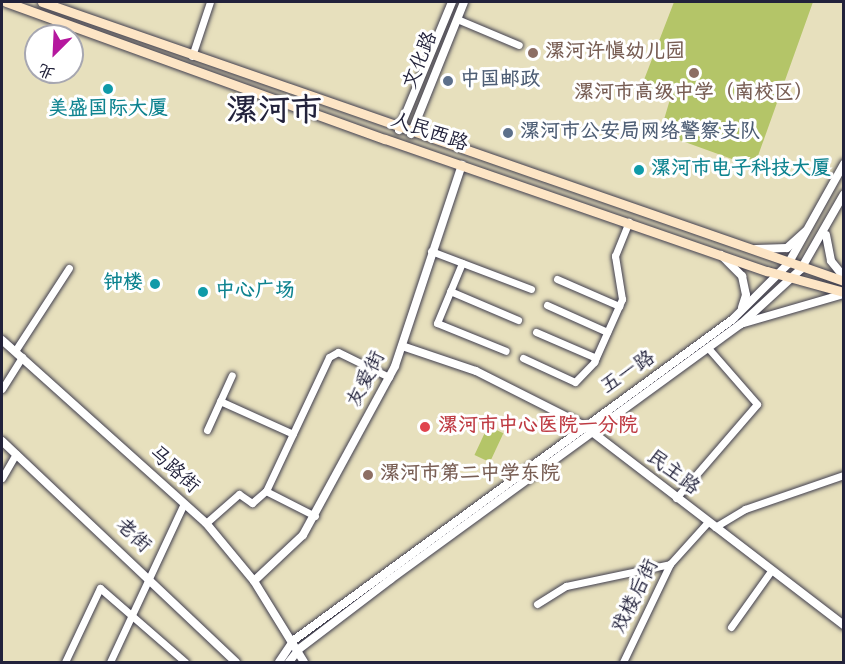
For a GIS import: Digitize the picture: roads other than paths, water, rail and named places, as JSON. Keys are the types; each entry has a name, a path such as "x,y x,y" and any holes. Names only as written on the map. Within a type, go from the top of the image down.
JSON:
{"main road":[{"name":"人民西路","path":"6,2 462,165 716,250 778,274 843,293"},
{"name":"人民西路","path":"42,2 399,130 801,269 843,279"}],"street":[{"path":"192,56 210,2"},
{"name":"文化路","path":"399,130 452,2"},
{"name":"文化路","path":"411,134 464,2"},
{"path":"457,19 519,45"},
{"path":"404,118 415,123"},
{"name":"五一路","path":"289,663 299,649 709,349 788,264 814,222 843,164"},
{"name":"友爱街","path":"254,581 303,535 389,377 402,346 431,251 462,165"},
{"name":"五一路","path":"279,663 294,640 583,425 737,321 793,279 827,228 843,194"},
{"path":"522,358 575,382 596,358 619,306 615,256 628,222"},
{"path":"731,243 787,248 814,222"},
{"path":"827,228 825,244 843,279"},
{"path":"716,250 745,286 743,305 737,321"},
{"path":"431,251 531,290"},
{"path":"462,263 437,323 506,351"},
{"path":"2,388 18,354 69,268"},
{"path":"557,279 619,306"},
{"path":"450,291 518,320"},
{"path":"737,321 843,293"},
{"path":"547,305 607,332"},
{"path":"536,332 596,358"},
{"name":"马路街","path":"2,340 206,524 254,581 294,640 304,663"},
{"name":"民主路","path":"402,346 476,371 583,425 591,434 843,625"},
{"path":"676,498 757,404 709,349"},
{"path":"206,524 239,494 252,503 267,491 332,352 389,377"},
{"path":"207,430 232,375"},
{"path":"220,401 293,434"},
{"name":"老街","path":"2,441 152,578 236,663"},
{"path":"2,478 16,454"},
{"name":"戏楼后街","path":"623,663 670,564 712,524 745,508 843,475"},
{"path":"267,491 315,516"},
{"path":"110,663 152,578 184,503"},
{"path":"537,604 566,586 670,564"},
{"path":"731,627 771,571"},
{"path":"65,663 100,588 185,663"}],"place":[{"name":"漯河许慎幼儿园","path":"533,53"},
{"name":"漯河市高级中学（南校区）","path":"694,73"},
{"name":"中国邮政","path":"448,81"},
{"name":"美盛国际大厦","path":"108,89"},
{"name":"漯河市公安局网络警察支队","path":"508,133"},
{"name":"漯河市电子科技大厦","path":"639,170"},
{"name":"钟楼","path":"155,284"},
{"name":"中心广场","path":"203,292"},
{"name":"漯河市中心医院一分院","path":"425,427"},
{"name":"漯河市第二中学东院","path":"368,475"}],"district":[{"name":"漯河市","path":"274,114"}]}
